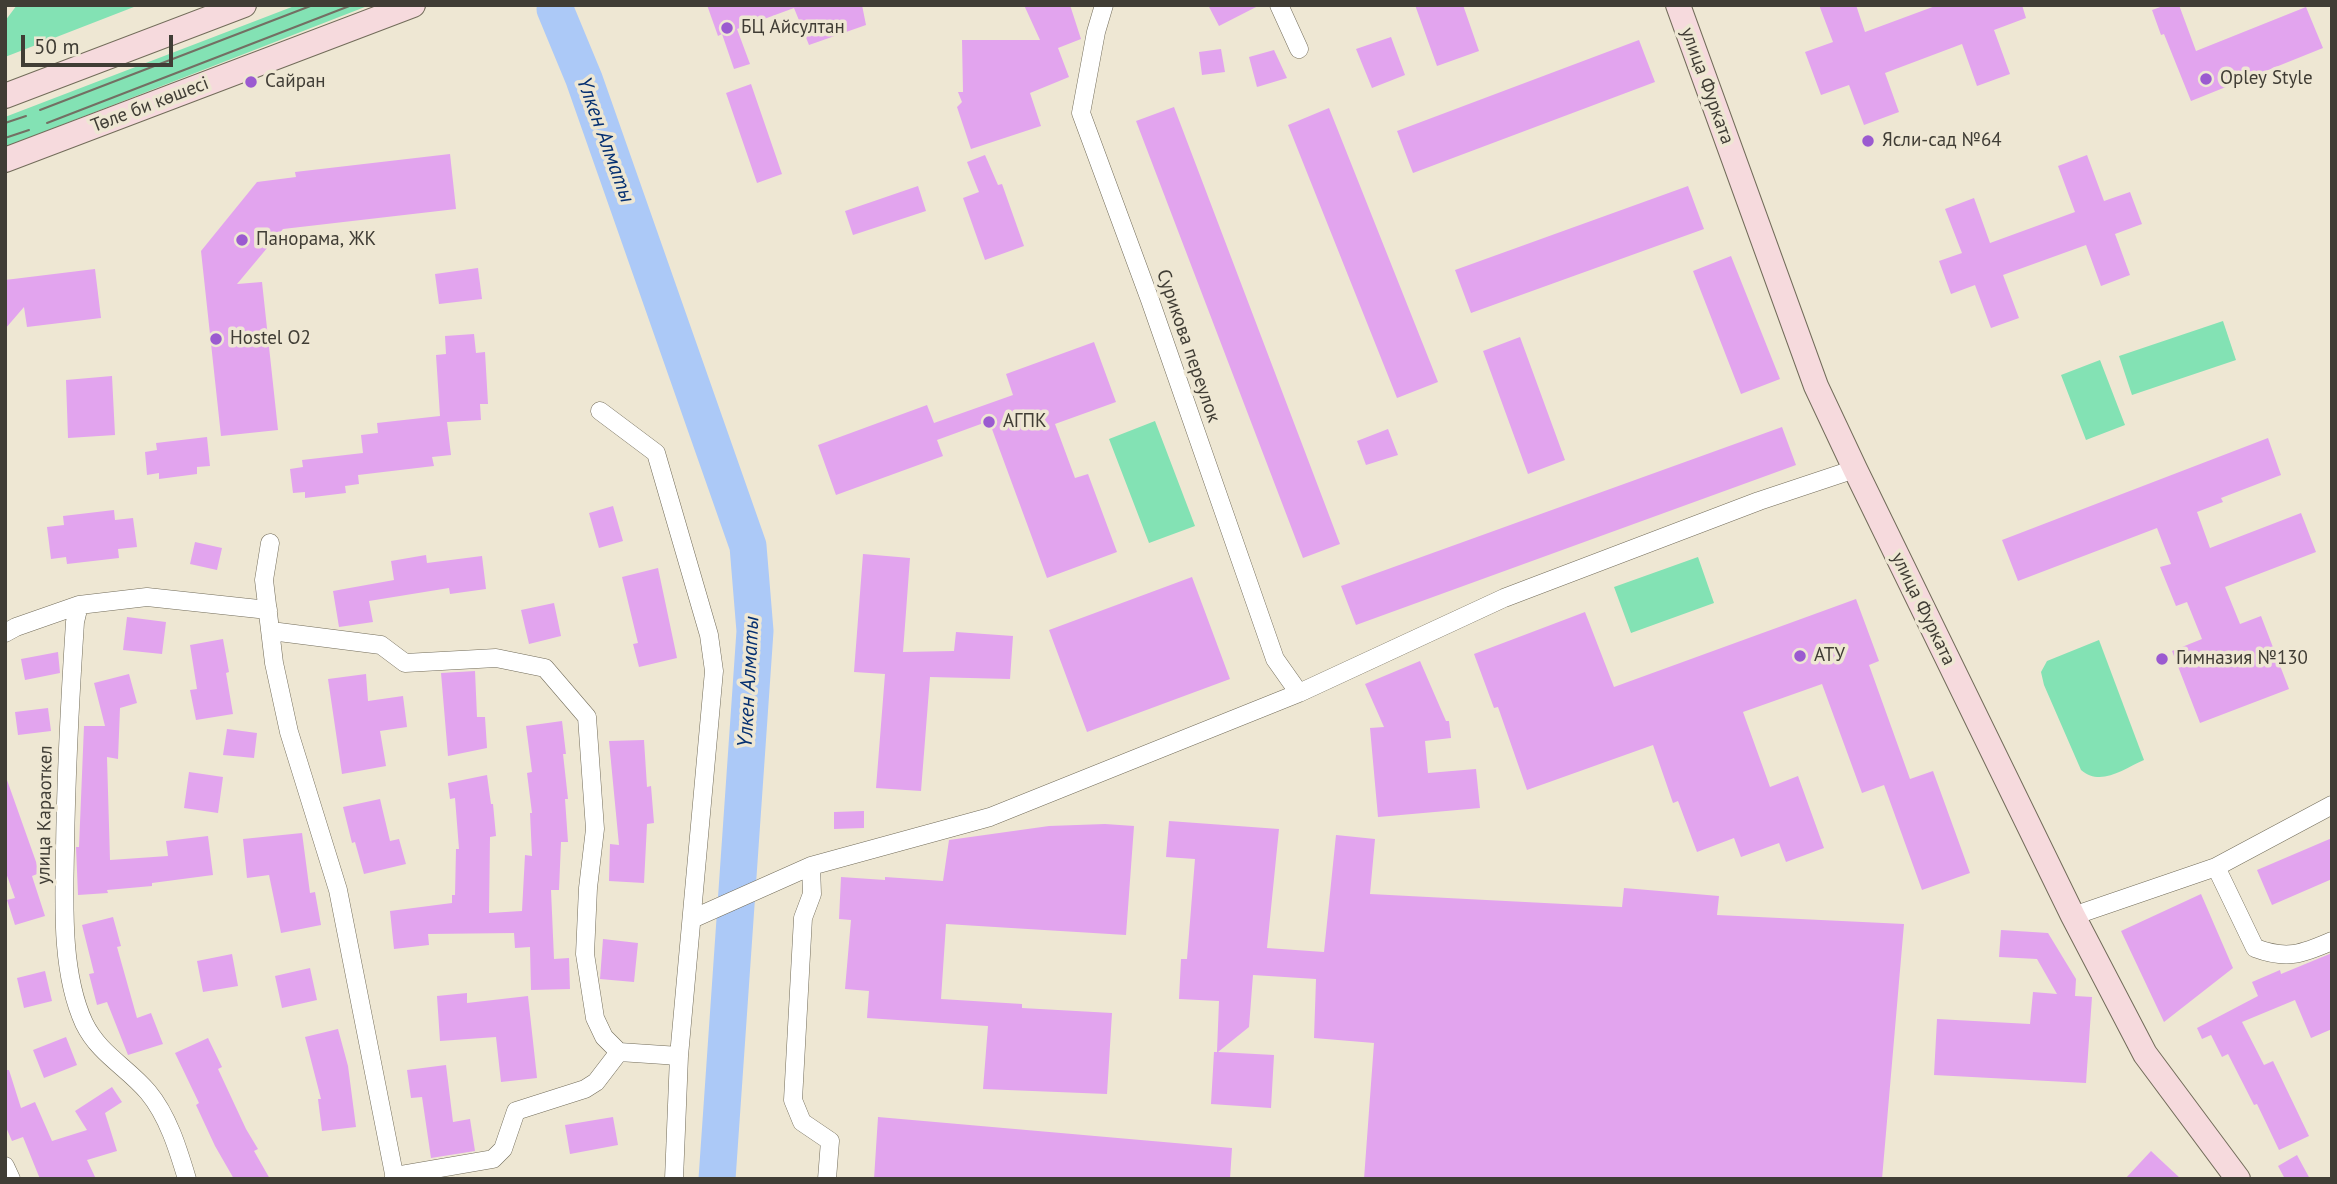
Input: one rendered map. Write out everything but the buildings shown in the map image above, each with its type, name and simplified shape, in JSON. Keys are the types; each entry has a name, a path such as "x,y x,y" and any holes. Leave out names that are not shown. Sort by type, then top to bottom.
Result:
{"street":[{"path":"5,96 244,5"},
{"name":"Төле би көшесі","path":"5,160 413,5"},
{"name":"Сурикова переулок","path":"1104,5 1096,32 1081,113 1275,659 1298,693"},
{"path":"1279,5 1299,49"},
{"name":"улица Фурката","path":"1678,5 1816,386 1855,469 2073,916 2145,1054 2238,1179"},
{"path":"600,411 656,453 709,635 714,671 679,1056 674,1179"},
{"path":"692,919 811,866 990,817 1298,693 1504,598 1759,501 1855,469"},
{"path":"270,543 264,580 274,663 289,732 338,890 395,1177 493,1159 503,1149 516,1111 585,1089 596,1082 619,1052"},
{"path":"5,634 16,627 79,605 147,597 268,610"},
{"name":"улица Караоткел","path":"79,605 75,622 66,758 64,893 73,997 85,1025 102,1051 148,1091 162,1112 187,1179"},
{"path":"271,631 382,645 405,663 496,658 545,668 587,717 595,829 588,888 585,954 595,1018 604,1037 619,1052 679,1056"},
{"path":"2073,916 2216,867 2332,805"},
{"path":"811,866 812,894 803,918 793,1100 802,1122 830,1141 827,1179"},
{"path":"2216,867 2255,948 2276,956 2306,952 2332,941"},
{"path":"5,1166 11,1179"}],"green space":[{"path":"17,5 139,5 5,57 5,21"},
{"path":"297,5 370,5 5,147 5,117"},
{"path":"2223,321 2236,360 2132,395 2119,356"},
{"path":"2100,360 2125,425 2086,440 2061,375"},
{"path":"1155,421 1195,526 1149,543 1109,439"},
{"path":"1698,557 1714,603 1631,633 1614,587"},
{"path":"2099,640 2144,760 2104,777 2089,775 2081,770 2044,685 2041,672 2047,661"}],"waterway":[{"name":"Үлкен Алматы","path":"555,9 584,79 748,546 755,631 717,1179"}],"tram line":[{"path":"40,110 313,5"},
{"path":"47,123 352,5"},
{"path":"5,123 26,116"},
{"path":"5,138 29,130"}],"place":[{"name":"БЦ Айсултан","path":"727,28"},
{"name":"Opley Style","path":"2206,79"},
{"name":"Сайран","path":"251,82"},
{"name":"Ясли-сад №64","path":"1868,141"},
{"name":"Панорама, ЖК","path":"242,240"},
{"name":"Hostel O2","path":"216,339"},
{"name":"АГПК","path":"989,422"},
{"name":"АТУ","path":"1800,656"},
{"name":"Гимназия №130","path":"2162,659"}]}
